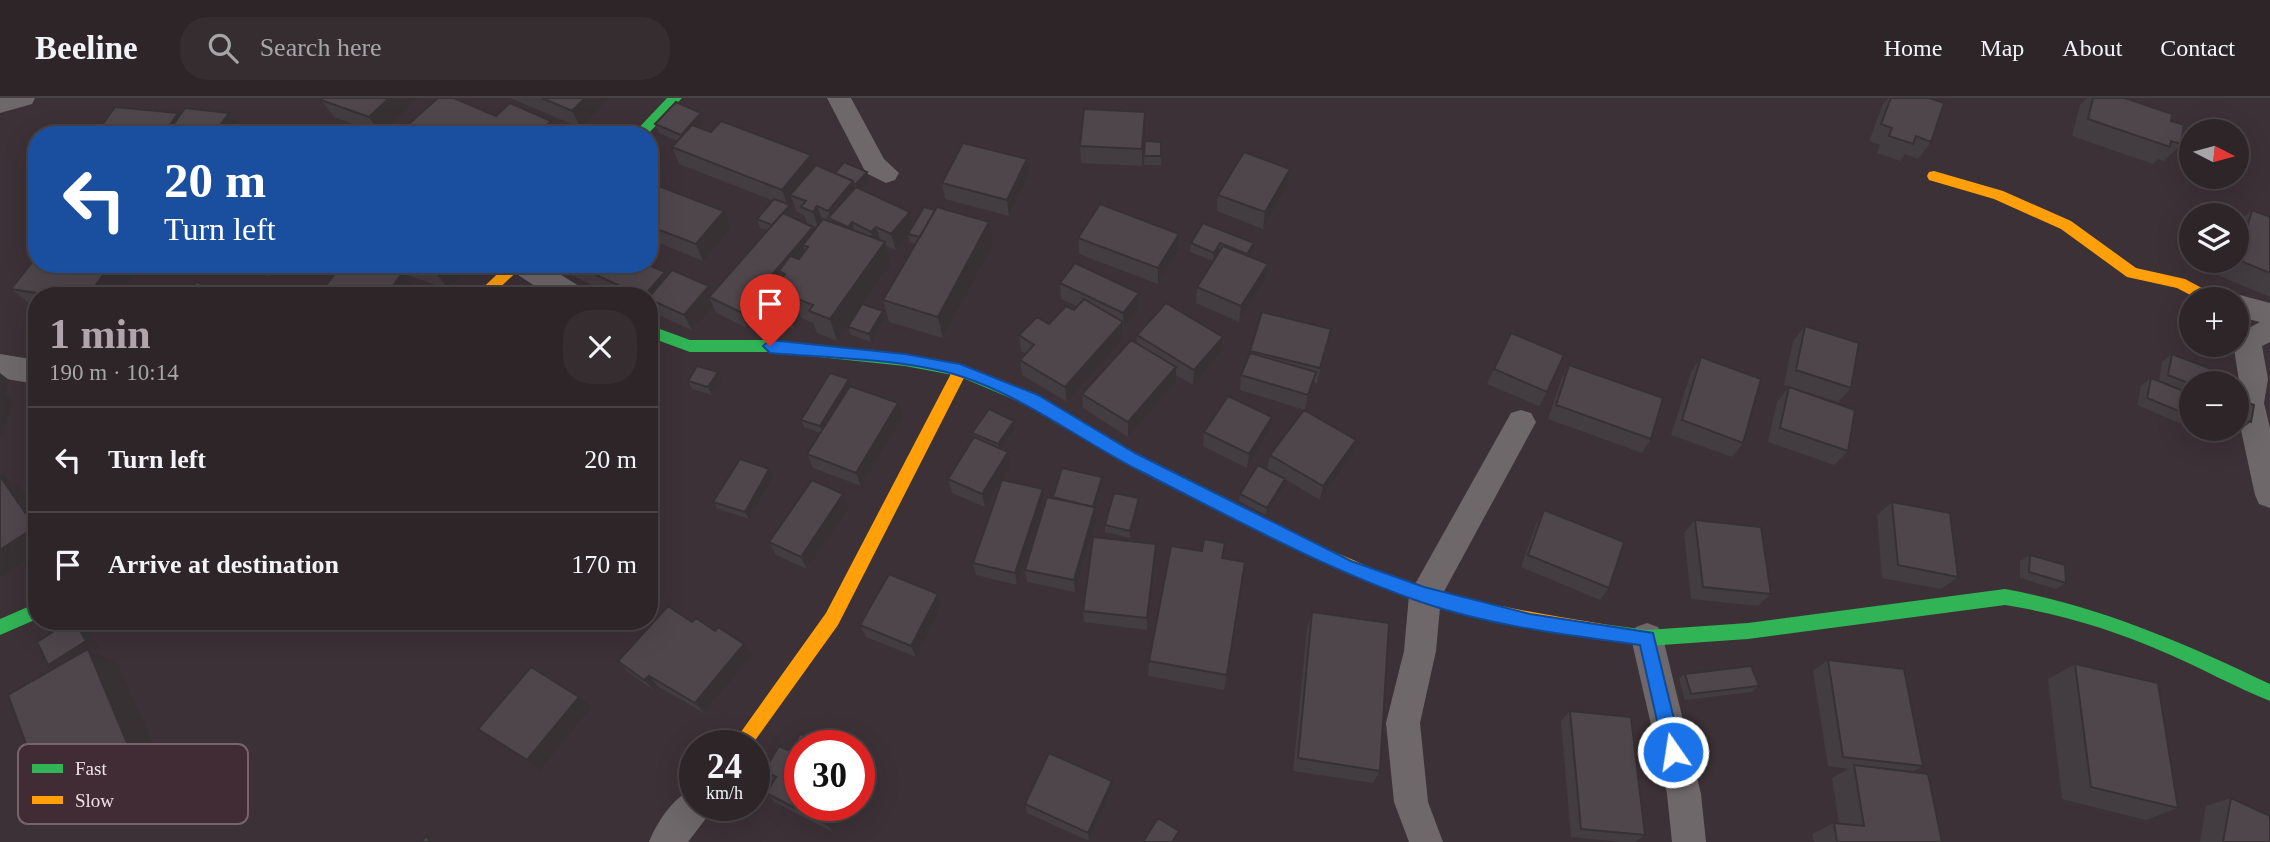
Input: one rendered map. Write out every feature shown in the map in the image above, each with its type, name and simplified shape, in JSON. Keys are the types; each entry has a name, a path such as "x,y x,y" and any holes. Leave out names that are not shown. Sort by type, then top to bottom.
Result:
{"street":[{"path":"0,104 23,98"},
{"path":"648,126 675,98"},
{"path":"839,98 875,166 886,173"},
{"path":"1934,176 1998,195 2066,225 2121,267 2132,272 2188,287"},
{"path":"492,287 509,273"},
{"path":"535,273 557,287"},
{"path":"2249,308 2270,314"},
{"path":"2270,330 2248,340 2247,362 2257,376 2256,390 2250,403 2270,495"},
{"path":"658,334 690,346 770,346 905,360 960,370 1032,400 1130,458 1346,566 1424,595 1530,621 1647,638 1748,631 2005,597 2039,600 2075,608 2136,628 2270,693"},
{"path":"0,366 28,371"},
{"path":"752,730 832,620 960,370"},
{"path":"1426,842 1411,802 1403,723 1420,651 1424,595 1521,422"},
{"path":"0,627 28,615"},
{"path":"1647,638 1684,794 1689,842"},
{"path":"666,842 682,821"}],"building":[{"path":"389,98 369,117 321,100"},
{"path":"438,98 454,98 496,116 510,103 551,121 546,126 406,126"},
{"path":"542,98 585,98 572,111"},
{"path":"1891,98 1929,98 1944,103 1931,142 1916,136 1913,144 1889,136 1892,128 1881,124"},
{"path":"2093,98 2125,98 2172,114 2171,121 2179,123 2179,143 2171,141 2170,147 2088,119"},
{"path":"676,102 701,113 681,135 655,124"},
{"path":"115,107 178,113 169,126 101,126"},
{"path":"185,108 229,113 220,126 172,126"},
{"path":"1084,109 1145,112 1142,149 1080,146"},
{"path":"721,121 811,155 782,190 672,147 692,125 711,132"},
{"path":"1145,141 1161,142 1161,156 1144,156"},
{"path":"963,143 1027,159 1007,200 942,183"},
{"path":"1244,152 1290,169 1265,212 1218,195"},
{"path":"844,162 867,172 854,184 835,173"},
{"path":"816,165 853,181 828,211 817,206 813,212 801,207 806,201 790,195"},
{"path":"658,186 724,211 696,244 658,229"},
{"path":"856,187 910,212 891,234 876,227 871,232 852,222 848,227 828,218"},
{"path":"774,199 790,205 772,225 757,219"},
{"path":"1100,204 1179,234 1158,268 1078,238"},
{"path":"924,207 935,210 920,237 908,234"},
{"path":"937,207 989,222 938,317 883,300"},
{"path":"2252,210 2270,217 2270,273 2249,264 2249,221"},
{"path":"783,213 813,227 740,312 709,297"},
{"path":"823,219 885,242 830,319 809,311 813,305 793,297 785,307 775,303 788,287 778,283 785,274 779,271 790,256 799,259 808,247 803,245"},
{"path":"1203,223 1254,243 1247,254 1220,243 1214,253 1191,243"},
{"path":"1223,246 1268,264 1241,306 1197,287"},
{"path":"1075,263 1139,293 1123,313 1060,283"},
{"path":"28,267 28,273 105,273 94,287 28,287 28,292 11,289"},
{"path":"658,269 665,272 652,287 622,287 592,273 658,273"},
{"path":"672,270 709,286 684,315 658,303 658,287"},
{"path":"335,273 402,273 392,287 325,287"},
{"path":"197,282 208,287 192,287"},
{"path":"1084,299 1123,322 1065,387 1020,360 1034,345 1019,335 1037,317 1049,324 1066,306 1074,310"},
{"path":"1166,303 1223,337 1194,370 1137,335"},
{"path":"862,304 883,311 869,334 848,327"},
{"path":"1262,312 1331,329 1320,368 1250,351"},
{"path":"1805,326 1859,343 1851,388 1796,370"},
{"path":"1511,333 1564,355 1547,392 1494,369"},
{"path":"1131,340 1176,367 1128,422 1082,394"},
{"path":"1250,353 1316,372 1308,395 1241,375"},
{"path":"2172,354 2216,371 2179,371 2179,379 2168,375"},
{"path":"1701,357 1761,379 1743,443 1682,420"},
{"path":"1569,365 1663,398 1651,439 1556,405"},
{"path":"697,366 718,372 708,387 688,381"},
{"path":"830,373 849,379 820,426 801,420"},
{"path":"2151,378 2179,389 2179,411 2147,398"},
{"path":"850,386 898,403 856,473 807,454"},
{"path":"1789,387 1855,410 1848,451 1780,428"},
{"path":"1228,396 1272,417 1249,454 1204,432"},
{"path":"2249,403 2254,405 2251,422 2249,421"},
{"path":"989,409 1014,421 998,444 972,433"},
{"path":"1304,410 1356,440 1323,486 1270,455"},
{"path":"974,437 1008,452 982,494 948,479"},
{"path":"740,459 769,469 745,512 713,502"},
{"path":"1258,465 1285,479 1267,508 1240,494"},
{"path":"1062,468 1102,477 1093,507 1053,497"},
{"path":"0,476 28,517 28,532 0,550"},
{"path":"812,480 843,494 801,557 769,542"},
{"path":"1002,480 1043,489 1015,573 973,563"},
{"path":"1114,493 1139,498 1130,531 1105,525"},
{"path":"1047,497 1095,507 1074,580 1025,570"},
{"path":"1892,502 1950,513 1958,577 1898,565"},
{"path":"1544,510 1624,542 1609,588 1528,555"},
{"path":"1695,520 1761,527 1771,594 1703,587"},
{"path":"1093,537 1156,544 1147,618 1083,611"},
{"path":"1204,539 1225,543 1222,558 1245,562 1227,675 1149,661 1171,546 1202,551"},
{"path":"2030,555 2065,565 2066,583 2029,572"},
{"path":"889,574 938,594 911,646 860,625"},
{"path":"668,606 692,622 696,618 715,631 718,627 744,644 695,703 649,676 644,680 618,661 646,630 658,630 658,617"},
{"path":"1312,612 1389,623 1380,771 1298,758"},
{"path":"56,630 80,630 86,641 48,665 37,642"},
{"path":"88,649 127,743 26,744 8,695"},
{"path":"1828,660 1904,669 1923,766 1843,757"},
{"path":"2075,664 2158,683 2178,808 2091,787"},
{"path":"1751,666 1759,686 1691,694 1685,674"},
{"path":"531,667 579,697 527,760 478,729"},
{"path":"1570,711 1631,717 1645,835 1581,829"},
{"path":"779,746 784,748 784,802 770,795 770,787 776,777 770,774 770,761"},
{"path":"1049,753 1112,781 1088,833 1025,804"},
{"path":"1854,765 1928,774 1942,842 1837,842 1834,823 1864,826"},
{"path":"2231,798 2270,816 2270,842 2223,842"},
{"path":"1158,818 1179,831 1172,842 1143,842"}],"traffic: fast":[{"path":"648,126 675,98"},
{"path":"658,334 690,346 770,346 905,360 960,370 1032,400 1130,458 1328,557"},
{"path":"1603,632 1647,638 1748,631 2005,597 2040,603 2108,622 2206,662 2270,693"},
{"path":"0,627 28,615"}],"traffic: slow":[{"path":"1934,176 1998,195 2066,225 2132,273 2188,287"},
{"path":"491,287 508,273"},
{"path":"752,730 832,619 960,370"},
{"path":"1328,557 1360,572 1428,596 1497,613 1603,632"}],"route":[{"path":"770,346 905,360 960,370 1032,400 1130,458 1346,566 1424,595 1530,621 1647,638 1673,752"}]}
